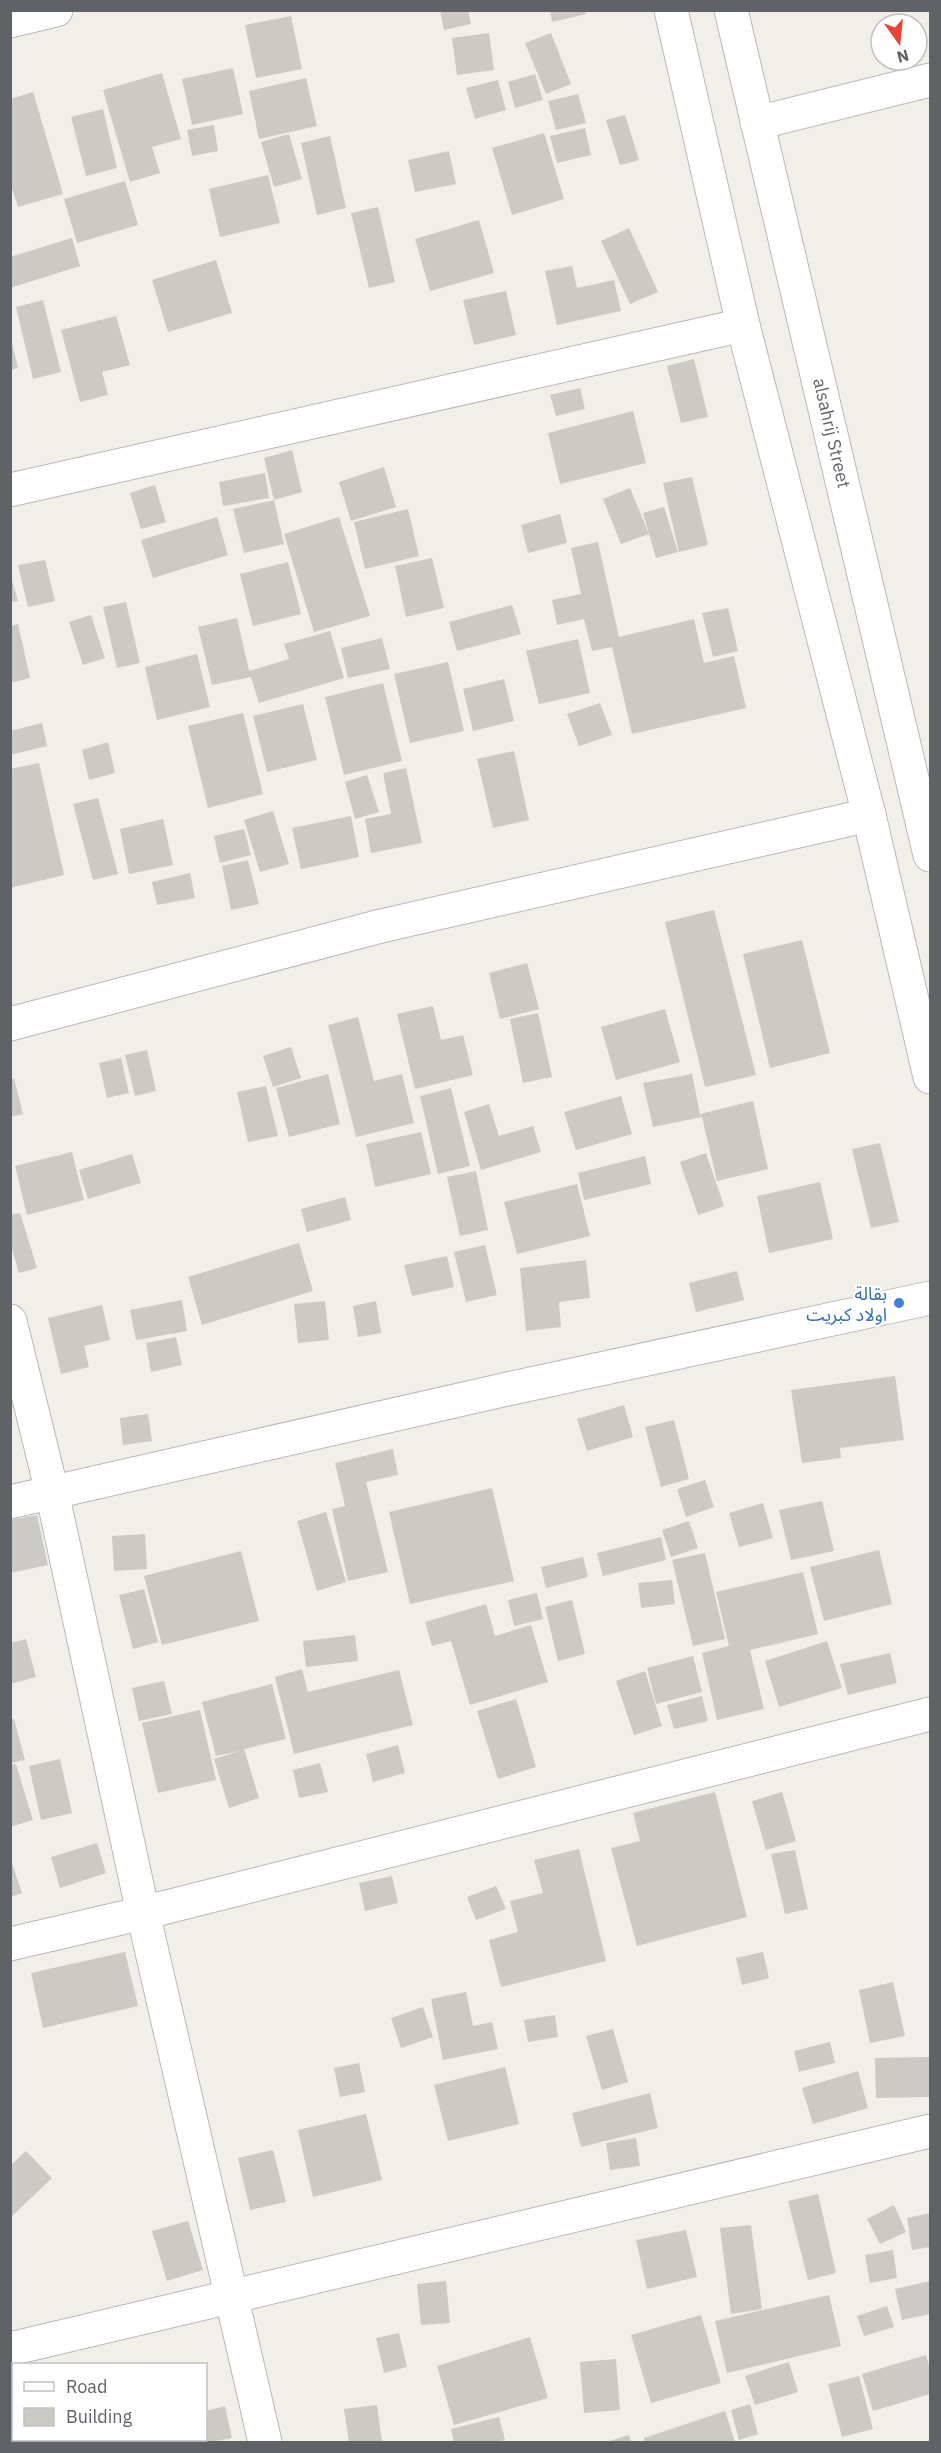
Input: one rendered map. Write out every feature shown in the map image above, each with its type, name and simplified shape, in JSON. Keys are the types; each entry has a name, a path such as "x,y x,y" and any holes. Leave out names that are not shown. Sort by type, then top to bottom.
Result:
{"street":[{"path":"10,21 56,10"},
{"path":"670,10 743,325 869,815 930,1077"},
{"name":"alsahrij Street","path":"731,10 930,855"},
{"path":"757,123 930,80"},
{"path":"10,490 743,325"},
{"path":"10,1024 381,926 869,815"},
{"path":"10,1502 503,1390 930,1298"},
{"path":"10,1321 52,1492 144,1913 265,2442"},
{"path":"10,1944 144,1913 930,1714"},
{"path":"10,2349 930,2131"}],"building":[{"path":"440,10 468,10 471,24 444,30"},
{"path":"550,10 585,10 586,14 552,22"},
{"path":"291,16 302,69 256,78 245,25"},
{"path":"489,33 494,70 457,75 452,38"},
{"path":"551,33 571,84 546,94 525,43"},
{"path":"233,68 243,114 192,125 182,79"},
{"path":"162,73 181,139 152,147 160,173 130,182 103,90"},
{"path":"535,74 543,100 515,108 508,82"},
{"path":"306,78 317,126 259,139 249,91"},
{"path":"498,80 506,110 475,119 466,88"},
{"path":"33,92 63,194 18,207 10,182 10,99"},
{"path":"578,94 586,123 556,130 548,101"},
{"path":"103,109 117,168 86,176 71,117"},
{"path":"625,115 639,160 620,165 606,120"},
{"path":"214,125 218,151 192,156 187,130"},
{"path":"585,128 591,155 557,163 550,136"},
{"path":"544,133 564,199 512,215 492,148"},
{"path":"289,134 302,179 274,187 261,142"},
{"path":"330,136 346,208 317,215 301,143"},
{"path":"449,151 456,184 415,192 408,160"},
{"path":"268,175 280,223 220,237 209,189"},
{"path":"125,181 138,225 77,243 64,199"},
{"path":"378,207 395,282 369,288 351,213"},
{"path":"479,220 494,273 430,291 415,239"},
{"path":"629,228 658,292 630,304 601,241"},
{"path":"72,238 80,266 10,288 10,257"},
{"path":"216,260 232,313 168,332 152,280"},
{"path":"572,266 577,288 614,280 621,311 557,325 545,271"},
{"path":"506,291 516,335 474,345 463,300"},
{"path":"43,300 61,372 33,379 16,307"},
{"path":"116,316 130,365 102,372 108,395 80,402 61,330"},
{"path":"10,340 18,368 10,370"},
{"path":"694,359 708,417 681,423 667,366"},
{"path":"580,388 585,409 556,416 550,395"},
{"path":"633,411 646,463 560,484 548,433"},
{"path":"292,450 302,492 274,500 264,458"},
{"path":"384,467 396,507 351,521 339,482"},
{"path":"265,473 269,498 223,506 219,482"},
{"path":"692,477 708,545 679,552 663,483"},
{"path":"155,485 166,522 141,529 130,493"},
{"path":"630,488 649,534 621,544 603,499"},
{"path":"274,500 284,544 244,553 233,509"},
{"path":"664,507 678,552 656,558 643,513"},
{"path":"408,509 419,556 365,569 354,522"},
{"path":"560,514 567,543 528,553 521,525"},
{"path":"217,517 228,555 153,578 141,540"},
{"path":"339,517 370,616 314,632 284,534"},
{"path":"598,542 619,637 694,619 704,663 734,656 746,708 632,734 612,647 592,651 584,619 557,625 552,600 581,594 571,548"},
{"path":"432,558 444,608 406,617 395,566"},
{"path":"45,560 55,601 28,607 18,565"},
{"path":"288,562 301,614 253,626 240,574"},
{"path":"10,573 18,601 10,602"},
{"path":"126,602 140,663 117,668 103,607"},
{"path":"512,605 521,634 457,651 449,622"},
{"path":"728,608 738,651 713,657 702,613"},
{"path":"91,615 105,658 83,665 69,622"},
{"path":"237,618 249,671 289,659 284,644 330,631 344,678 259,703 251,677 212,685 198,627"},
{"path":"18,624 30,678 10,683 10,626"},
{"path":"382,638 390,669 348,678 341,648"},
{"path":"578,639 590,693 539,704 526,651"},
{"path":"197,654 210,707 157,720 145,667"},
{"path":"448,662 464,731 410,743 394,674"},
{"path":"504,679 514,721 473,731 463,689"},
{"path":"383,683 402,761 344,775 325,697"},
{"path":"600,703 612,735 579,746 567,714"},
{"path":"303,704 317,760 267,772 253,716"},
{"path":"243,713 263,794 208,808 188,726"},
{"path":"42,723 47,746 10,755 10,731"},
{"path":"108,742 115,773 89,780 82,750"},
{"path":"514,751 529,820 493,828 477,759"},
{"path":"39,763 64,875 10,888 10,769"},
{"path":"406,768 422,843 371,853 365,819 391,814 383,773"},
{"path":"367,775 379,812 355,819 345,782"},
{"path":"98,798 118,874 93,880 73,804"},
{"path":"273,811 289,864 260,872 244,820"},
{"path":"351,816 359,857 301,869 292,828"},
{"path":"163,819 173,865 129,874 120,829"},
{"path":"244,829 251,855 220,863 214,836"},
{"path":"248,860 259,904 231,910 222,866"},
{"path":"190,873 195,898 157,905 152,882"},
{"path":"714,910 756,1075 705,1087 665,922"},
{"path":"802,940 830,1053 770,1068 743,954"},
{"path":"527,963 539,1009 500,1019 489,973"},
{"path":"433,1006 441,1040 463,1035 473,1075 415,1089 397,1014"},
{"path":"665,1009 680,1062 616,1080 601,1027"},
{"path":"538,1013 552,1077 523,1083 510,1019"},
{"path":"358,1017 374,1081 402,1074 414,1123 356,1137 328,1025"},
{"path":"291,1047 301,1078 273,1087 263,1056"},
{"path":"147,1050 156,1091 135,1096 125,1055"},
{"path":"121,1058 129,1093 107,1098 99,1063"},
{"path":"328,1074 340,1124 289,1137 276,1088"},
{"path":"692,1074 700,1114 753,1101 768,1169 717,1181 702,1117 653,1127 643,1083"},
{"path":"14,1078 23,1114 10,1117 10,1079"},
{"path":"266,1086 278,1136 248,1142 237,1092"},
{"path":"451,1088 470,1166 438,1174 420,1096"},
{"path":"621,1096 632,1134 576,1150 564,1112"},
{"path":"489,1104 499,1136 533,1126 541,1152 481,1170 464,1112"},
{"path":"421,1132 431,1174 375,1187 366,1144"},
{"path":"880,1143 899,1222 871,1228 852,1149"},
{"path":"72,1152 84,1200 27,1215 15,1166"},
{"path":"706,1153 724,1206 698,1215 680,1162"},
{"path":"132,1154 141,1183 88,1199 79,1170"},
{"path":"645,1156 651,1184 584,1200 578,1173"},
{"path":"476,1171 488,1230 460,1236 447,1177"},
{"path":"820,1182 833,1239 769,1253 757,1196"},
{"path":"577,1184 590,1236 517,1254 504,1202"},
{"path":"345,1197 351,1220 307,1232 301,1209"},
{"path":"20,1213 37,1268 19,1273 10,1242 10,1215"},
{"path":"299,1243 313,1291 202,1325 188,1277"},
{"path":"485,1245 497,1295 466,1302 454,1252"},
{"path":"447,1256 454,1287 412,1296 404,1265"},
{"path":"586,1260 590,1298 559,1302 561,1327 526,1331 520,1268"},
{"path":"737,1271 744,1300 696,1312 689,1283"},
{"path":"182,1300 187,1331 136,1340 130,1310"},
{"path":"325,1301 329,1340 298,1343 294,1304"},
{"path":"376,1301 381,1333 358,1337 353,1306"},
{"path":"102,1305 110,1340 84,1346 89,1367 61,1374 48,1318"},
{"path":"176,1337 182,1365 151,1372 146,1343"},
{"path":"895,1376 904,1440 840,1448 841,1458 802,1463 791,1390"},
{"path":"624,1405 633,1437 587,1451 577,1419"},
{"path":"148,1414 152,1441 123,1445 120,1418"},
{"path":"674,1420 689,1479 661,1487 645,1427"},
{"path":"393,1449 398,1475 366,1482 388,1572 348,1581 332,1509 345,1506 335,1463"},
{"path":"705,1480 714,1507 686,1517 677,1489"},
{"path":"492,1488 514,1581 410,1604 389,1512"},
{"path":"822,1501 834,1551 791,1560 779,1510"},
{"path":"763,1503 773,1538 739,1547 729,1513"},
{"path":"326,1512 346,1582 317,1591 297,1521"},
{"path":"37,1515 48,1565 10,1573 10,1520"},
{"path":"689,1521 698,1548 671,1557 662,1530"},
{"path":"145,1534 147,1569 114,1571 112,1536"},
{"path":"661,1537 666,1560 603,1576 597,1553"},
{"path":"879,1550 892,1604 824,1621 810,1567"},
{"path":"241,1551 259,1621 162,1645 144,1576"},
{"path":"705,1553 725,1639 693,1646 672,1560"},
{"path":"583,1557 588,1577 546,1588 541,1567"},
{"path":"803,1572 818,1634 750,1650 764,1709 717,1720 702,1653 729,1646 716,1592"},
{"path":"672,1580 675,1604 641,1608 638,1583"},
{"path":"144,1589 158,1642 133,1649 119,1595"},
{"path":"537,1593 543,1619 514,1626 508,1600"},
{"path":"572,1600 585,1654 558,1661 545,1607"},
{"path":"486,1604 495,1636 531,1625 548,1682 470,1705 451,1641 432,1646 425,1622"},
{"path":"355,1635 358,1661 306,1667 303,1641"},
{"path":"26,1639 36,1677 10,1684 10,1643"},
{"path":"827,1641 842,1688 779,1707 765,1661"},
{"path":"890,1653 897,1683 848,1695 840,1664"},
{"path":"693,1656 702,1692 656,1704 647,1668"},
{"path":"302,1669 308,1692 399,1670 413,1725 294,1754 275,1677"},
{"path":"645,1671 662,1726 634,1735 616,1681"},
{"path":"164,1681 172,1714 139,1721 132,1688"},
{"path":"272,1684 286,1739 244,1749 259,1798 229,1808 214,1759 240,1751 216,1756 202,1702"},
{"path":"702,1696 708,1721 674,1729 667,1705"},
{"path":"516,1699 536,1767 498,1779 477,1711"},
{"path":"200,1710 216,1780 158,1793 142,1723"},
{"path":"14,1719 25,1760 10,1763 10,1720"},
{"path":"398,1745 405,1773 373,1782 366,1754"},
{"path":"60,1759 72,1813 41,1820 29,1766"},
{"path":"320,1763 328,1792 299,1798 293,1770"},
{"path":"16,1764 33,1820 10,1827 10,1765"},
{"path":"715,1792 747,1917 637,1946 611,1848 640,1841 633,1813"},
{"path":"782,1792 796,1841 766,1850 752,1801"},
{"path":"97,1843 106,1873 60,1888 51,1857"},
{"path":"579,1849 606,1961 501,1987 489,1940 518,1932 510,1901 543,1893 534,1860"},
{"path":"795,1850 808,1909 785,1914 771,1854"},
{"path":"10,1858 22,1893 10,1897"},
{"path":"392,1876 398,1903 365,1911 359,1883"},
{"path":"496,1886 506,1909 476,1920 467,1897"},
{"path":"125,1952 138,2006 43,2028 31,1973"},
{"path":"763,1952 769,1978 742,1985 736,1958"},
{"path":"893,1982 905,2036 870,2043 859,1990"},
{"path":"466,1992 473,2026 492,2022 498,2049 443,2060 431,1999"},
{"path":"423,2007 433,2037 401,2048 391,2018"},
{"path":"555,2015 558,2037 528,2042 524,2020"},
{"path":"613,2029 628,2082 602,2090 586,2036"},
{"path":"830,2042 835,2063 799,2072 794,2051"},
{"path":"930,2057 930,2097 876,2098 875,2058"},
{"path":"359,2063 365,2092 340,2097 334,2068"},
{"path":"505,2067 519,2124 448,2141 434,2085"},
{"path":"858,2071 868,2108 813,2124 802,2088"},
{"path":"650,2093 658,2128 581,2147 572,2113"},
{"path":"366,2114 382,2180 313,2197 298,2130"},
{"path":"636,2138 640,2166 610,2170 606,2143"},
{"path":"273,2150 286,2202 250,2210 238,2158"},
{"path":"26,2151 52,2178 10,2218 10,2166"},
{"path":"818,2194 836,2273 808,2280 788,2201"},
{"path":"894,2205 906,2232 880,2244 867,2219"},
{"path":"930,2213 930,2247 912,2250 907,2218"},
{"path":"188,2221 203,2270 167,2281 152,2231"},
{"path":"751,2225 762,2309 731,2314 720,2228"},
{"path":"686,2230 697,2277 647,2289 636,2240"},
{"path":"893,2250 897,2278 870,2283 865,2255"},
{"path":"446,2281 450,2323 421,2325 417,2284"},
{"path":"930,2281 930,2314 902,2320 895,2289"},
{"path":"829,2295 841,2346 727,2373 715,2321"},
{"path":"887,2306 894,2327 864,2336 857,2316"},
{"path":"701,2315 721,2383 651,2403 631,2335"},
{"path":"399,2333 407,2367 384,2373 376,2338"},
{"path":"530,2337 548,2398 454,2425 437,2366"},
{"path":"926,2355 930,2369 930,2394 873,2411 862,2374"},
{"path":"616,2359 620,2410 584,2413 580,2362"},
{"path":"789,2362 798,2392 755,2405 745,2376"},
{"path":"859,2376 873,2429 842,2437 828,2384"},
{"path":"750,2404 758,2434 739,2440 731,2410"},
{"path":"377,2405 382,2442 349,2442 344,2409"},
{"path":"225,2406 232,2438 210,2442 198,2442 207,2441 207,2411"},
{"path":"725,2411 735,2442 645,2442 644,2438"},
{"path":"499,2417 505,2440 454,2442 451,2429"},
{"path":"629,2435 631,2442 606,2442"}],"place":[{"name":"بقالة اولاد كبريت","path":"899,1303"}]}
